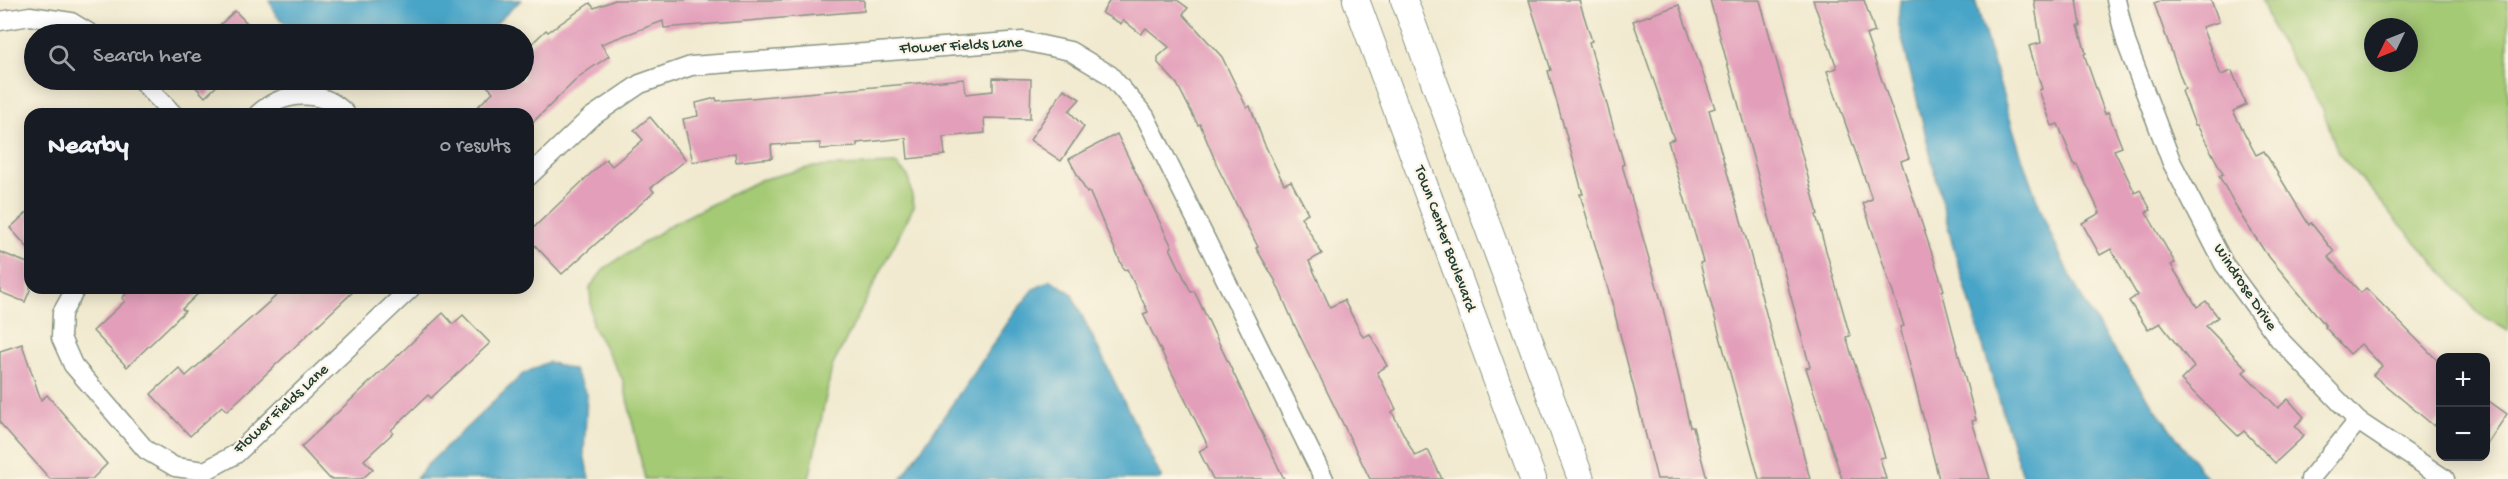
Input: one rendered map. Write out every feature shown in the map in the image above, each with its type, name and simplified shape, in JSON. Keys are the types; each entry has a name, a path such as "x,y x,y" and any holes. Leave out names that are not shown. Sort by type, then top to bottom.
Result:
{"main road":[{"name":"Town Center Boulevard","path":"1356,0 1533,479"},
{"path":"1404,0 1581,479"}],"street":[{"name":"Windrose Drive","path":"2116,0 2126,42 2172,163 2224,264 2279,339 2358,421 2445,479"},
{"path":"0,21 30,16 74,24"},
{"name":"Flower Fields Lane","path":"534,171 590,118 640,84 691,66 1023,41 1070,51 1110,75 1145,116 1324,479"},
{"path":"150,90 167,108"},
{"path":"268,108 292,94 321,98 337,108"},
{"name":"Flower Fields Lane","path":"73,294 62,313 61,338 73,365 146,450 175,467 205,471 236,454 405,294"},
{"path":"2310,479 2358,421"}],"green space":[{"path":"2262,0 2508,0 2508,331 2479,314 2338,153 2323,110 2273,30"},
{"path":"896,164 908,176 914,206 832,367 809,479 645,479 623,380 592,325 590,287 605,268 672,224 760,180 812,167"}],"water":[{"path":"269,0 521,0 496,24 287,24 277,16"},
{"path":"1900,0 1975,0 2024,164 2062,259 2077,289 2111,345 2207,479 2023,479 1952,243 1898,22"},
{"path":"1051,280 1071,293 1162,479 901,479 1013,315 1034,289"},
{"path":"548,362 574,370 587,395 584,453 589,479 416,479 427,465 523,374"}],"building":[{"path":"615,0 864,0 864,11 664,28 663,21 601,44 609,56 580,76 534,121 534,108 476,108 493,92 491,90 534,90 534,41 546,30 548,32 590,3 594,8"},
{"path":"1110,0 1177,0 1188,8 1183,14 1222,57 1247,108 1250,106 1264,143 1284,184 1291,181 1308,213 1301,217 1322,254 1309,261 1330,307 1344,300 1363,337 1370,334 1387,366 1377,372 1396,409 1392,412 1415,456 1428,450 1442,479 1370,479 1294,324 1275,280 1256,248 1258,247 1219,170 1200,124 1198,125 1177,84 1158,63 1158,57 1169,47 1146,28 1141,34 1123,20 1121,24 1102,13"},
{"path":"1529,0 1579,0 1592,41 1589,42 1624,164 1622,165 1662,304 1690,427 1693,427 1707,479 1657,479 1611,299 1580,194 1583,194 1548,71 1551,70"},
{"path":"1710,0 1760,0 1850,336 1846,337 1885,457 1880,458 1886,479 1842,479 1806,368 1810,367"},
{"path":"1813,0 1864,0 1875,32 1866,35 1909,158 1901,161 1944,290 1942,291 1976,420 1972,421 1990,479 1939,479 1900,327 1904,326 1863,203 1872,199 1827,71 1837,68"},
{"path":"2034,0 2077,0 2081,26 2078,26 2086,53 2084,54 2105,114 2108,112 2122,147 2114,150 2135,193 2140,190 2151,210 2146,212 2175,263 2171,265 2197,307 2206,301 2218,317 2206,326 2247,369 2243,372 2278,408 2288,399 2304,417 2295,426 2304,436 2275,463 2244,431 2238,436 2181,380 2194,367 2160,323 2148,330 2129,301 2137,295 2111,249 2100,255 2082,223 2100,213 2077,165 2075,166 2058,124 2052,126 2039,90 2042,89 2029,46 2041,43"},
{"path":"2163,0 2211,0 2219,22 2202,27 2221,75 2232,71 2246,105 2233,111 2256,155 2264,151 2309,225 2311,223 2334,252 2328,257 2361,293 2366,288 2436,359 2436,423 2434,426 2373,375 2382,366 2361,344 2350,354 2325,327 2265,252 2219,176 2223,174 2195,125 2182,91 2185,89 2154,3"},
{"path":"1679,5 1715,108 1709,110 1746,238 1810,479 1759,479 1700,263 1703,262 1668,141 1674,139 1633,21"},
{"path":"235,11 248,24 221,24"},
{"path":"993,78 1031,79 1030,119 984,118 985,133 943,137 945,155 908,159 906,138 857,143 857,147 820,149 820,143 771,145 772,158 736,162 735,153 693,162 683,119 698,116 696,103 716,98 717,101 964,79 966,94 993,91"},
{"path":"1064,89 1080,99 1069,111 1084,127 1061,161 1030,140"},
{"path":"198,90 212,90 205,97"},
{"path":"650,117 686,160 651,188 654,192 562,274 534,244 534,227 606,159 612,166 643,140 634,130"},
{"path":"1117,134 1172,247 1170,248 1191,292 1194,291 1284,479 1213,479 1199,451 1208,446 1143,314 1148,312 1127,269 1124,270 1089,191 1087,193 1069,159"},
{"path":"24,215 24,243 10,228"},
{"path":"0,252 24,262 24,294 28,294 25,302 0,292"},
{"path":"126,294 198,294 182,309 185,311 127,367 93,331 125,301 122,298"},
{"path":"278,294 351,294 227,411 222,406 190,436 151,394 179,368 186,376"},
{"path":"443,313 453,324 463,315 490,343 431,398 428,395 391,430 393,433 364,460 373,469 362,479 330,479 301,447"},
{"path":"22,344 41,400 47,395 107,464 92,479 50,479 0,423 0,351"},
{"path":"2490,402 2507,414 2490,440"}]}
